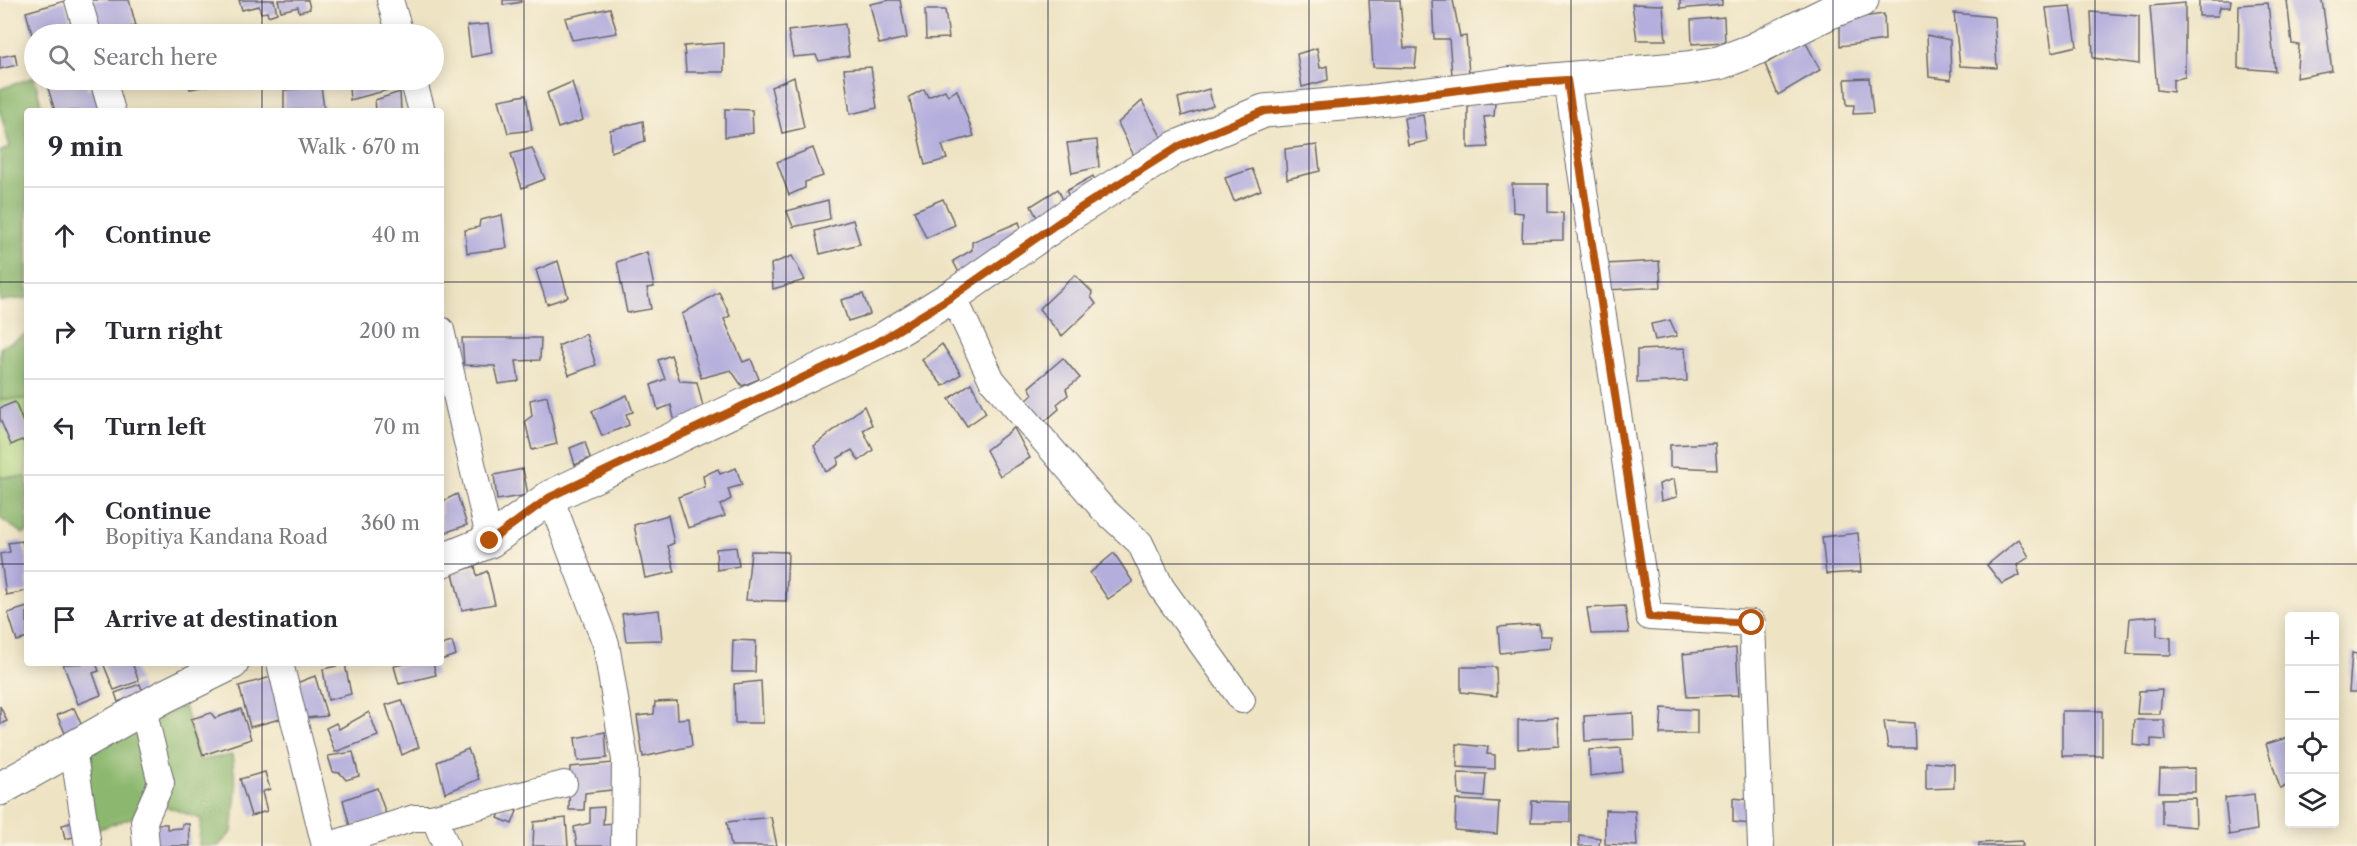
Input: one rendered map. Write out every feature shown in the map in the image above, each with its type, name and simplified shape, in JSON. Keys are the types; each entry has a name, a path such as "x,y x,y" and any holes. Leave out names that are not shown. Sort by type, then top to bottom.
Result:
{"main road":[{"path":"444,560 490,541 550,497 880,341 953,296 1071,214 1177,147 1264,111 1719,63 1751,51 1830,12 1862,0"},
{"path":"0,789 220,666"}],"street":[{"path":"78,0 85,24"},
{"path":"390,0 397,24"},
{"path":"1567,80 1649,617 1752,623 1761,846"},
{"path":"106,90 111,108"},
{"path":"416,90 421,108"},
{"path":"953,296 992,380 1103,509 1140,543 1161,587 1242,700"},
{"path":"444,343 490,541"},
{"path":"550,497 606,644 625,760 624,846"},
{"path":"281,666 326,846 414,818 431,818 564,784"},
{"path":"143,709 161,783 144,821 146,846"},
{"path":"73,749 88,846"},
{"path":"431,818 438,824 446,846"}],"green space":[{"path":"24,81 24,90 37,90 42,108 24,108 24,298 0,301 0,152 10,147 0,111 0,89"},
{"path":"24,336 24,399 0,399 0,348"},
{"path":"0,399 24,399 24,477 0,477"},
{"path":"0,477 24,477 24,534 0,518"},
{"path":"184,706 200,760 232,755 236,789 232,832 218,846 199,846 201,819 165,806 93,831 81,756"}],"building":[{"path":"89,0 129,0 135,24 92,24"},
{"path":"239,0 274,0 277,13 268,16 267,12 261,13 259,6 242,10"},
{"path":"278,0 308,0 310,9 299,12 298,7 281,11"},
{"path":"503,0 521,0 521,2 503,5"},
{"path":"900,0 907,38 879,44 870,4"},
{"path":"1369,0 1400,0 1404,48 1417,48 1415,68 1373,67"},
{"path":"1432,0 1453,0 1460,37 1466,36 1469,74 1452,75 1449,39 1434,39"},
{"path":"1680,0 1722,0 1722,5 1680,9"},
{"path":"2199,0 2231,0 2230,7 2220,7 2218,16 2199,16"},
{"path":"2287,0 2322,0 2332,71 2296,78 2299,45 2292,44"},
{"path":"65,1 71,24 29,24 26,12"},
{"path":"2185,3 2185,77 2173,80 2173,92 2157,90 2150,6"},
{"path":"2268,3 2275,71 2238,68 2239,5"},
{"path":"1632,4 1663,5 1666,40 1637,40"},
{"path":"2071,6 2077,46 2052,52 2046,8"},
{"path":"610,8 617,33 572,40 565,18"},
{"path":"925,10 945,10 949,38 926,39"},
{"path":"2091,12 2139,16 2139,64 2093,58"},
{"path":"1954,13 1994,17 1997,68 1960,66"},
{"path":"1884,14 1885,40 1840,46 1840,20"},
{"path":"1724,17 1725,42 1692,44 1691,20"},
{"path":"488,24 492,53 471,57 467,26"},
{"path":"845,24 849,56 819,61 816,55 793,57 788,31"},
{"path":"1927,35 1950,40 1951,80 1929,77"},
{"path":"1805,41 1820,70 1778,95 1765,64"},
{"path":"724,43 724,72 686,72 684,46"},
{"path":"1317,48 1320,68 1327,66 1328,80 1302,87 1297,54"},
{"path":"15,54 17,65 0,69 0,57"},
{"path":"871,67 877,108 850,114 844,69"},
{"path":"794,77 804,128 782,133 771,87"},
{"path":"1869,78 1873,113 1853,114 1854,105 1847,105 1845,79"},
{"path":"572,82 583,120 558,128 547,93"},
{"path":"924,89 928,97 945,90 948,96 957,90 974,136 942,145 947,159 925,165 909,97"},
{"path":"1209,89 1213,106 1182,116 1178,98"},
{"path":"49,90 100,90 99,108 54,108"},
{"path":"284,90 322,90 324,108 284,108"},
{"path":"349,90 388,90 350,100"},
{"path":"400,92 401,108 376,108 375,100"},
{"path":"526,95 532,130 508,133 499,100"},
{"path":"1142,101 1165,144 1136,160 1118,123"},
{"path":"1495,103 1494,116 1484,117 1488,147 1468,148 1468,104"},
{"path":"725,109 752,110 753,133 725,137"},
{"path":"1423,115 1427,141 1408,145 1404,118"},
{"path":"643,121 645,141 611,152 610,130"},
{"path":"1097,140 1099,167 1072,173 1067,143"},
{"path":"1317,145 1320,171 1287,179 1285,149"},
{"path":"532,148 545,179 522,188 511,154"},
{"path":"813,148 823,176 805,182 805,188 789,195 777,162"},
{"path":"1252,169 1261,190 1234,201 1225,178"},
{"path":"1093,176 1099,190 1075,205 1066,191"},
{"path":"1512,184 1548,184 1548,212 1563,213 1563,240 1522,241 1523,213 1513,212"},
{"path":"1058,189 1067,209 1040,223 1031,206"},
{"path":"943,199 955,225 926,238 914,211"},
{"path":"828,200 830,219 793,227 787,211"},
{"path":"502,215 507,248 467,253 465,230 479,227 480,220"},
{"path":"853,220 860,244 820,254 815,231"},
{"path":"1019,222 1025,240 964,282 953,261 972,250 972,242"},
{"path":"647,252 654,287 647,288 651,309 627,313 617,262"},
{"path":"792,256 805,280 773,289 771,264"},
{"path":"558,261 568,297 547,304 536,270"},
{"path":"1659,261 1661,287 1607,290 1605,264"},
{"path":"1075,275 1092,292 1091,297 1096,304 1062,336 1039,309"},
{"path":"719,292 730,316 724,319 743,362 751,359 759,379 742,386 731,370 701,378 682,314"},
{"path":"863,294 870,314 848,321 841,300"},
{"path":"1670,320 1677,336 1655,340 1651,324"},
{"path":"586,334 596,365 569,375 558,346"},
{"path":"462,338 541,338 540,360 516,361 519,381 499,384 495,366 464,365"},
{"path":"942,344 961,374 943,386 922,360"},
{"path":"1685,348 1687,381 1637,383 1637,350"},
{"path":"671,355 680,381 697,382 706,419 676,427 671,405 658,410 651,385 665,379 658,360"},
{"path":"1063,358 1080,378 1066,389 1068,395 1057,404 1059,409 1044,422 1027,400 1033,394 1029,387"},
{"path":"971,383 986,413 967,426 949,399"},
{"path":"627,395 633,412 626,414 629,425 602,436 592,411"},
{"path":"547,396 557,444 532,450 525,421 532,416 530,400"},
{"path":"15,402 24,422 24,442 22,440 11,445 0,419 0,408"},
{"path":"864,406 872,425 863,430 873,450 859,461 852,450 838,458 838,465 826,472 814,446"},
{"path":"1014,428 1030,458 1000,476 986,450"},
{"path":"585,442 590,458 575,465 570,448"},
{"path":"1715,443 1717,469 1670,467 1670,445"},
{"path":"736,468 742,485 728,489 731,499 720,505 725,516 688,528 678,497 705,487 703,476 718,469 720,474"},
{"path":"523,469 528,495 497,500 494,475"},
{"path":"1674,479 1677,497 1661,501 1659,484"},
{"path":"457,494 467,525 444,533 444,500"},
{"path":"668,515 674,543 668,546 675,572 645,578 634,525"},
{"path":"1858,533 1861,572 1826,574 1822,537"},
{"path":"2019,539 2029,557 2017,565 2020,575 2002,584 1987,565"},
{"path":"22,541 24,592 6,595 0,554 10,552 8,543"},
{"path":"736,547 739,566 717,570 716,549"},
{"path":"751,551 788,552 786,601 746,600"},
{"path":"1114,553 1133,582 1108,599 1090,573"},
{"path":"475,566 477,576 487,571 495,604 462,610 453,573"},
{"path":"1625,606 1629,633 1591,634 1587,608"},
{"path":"24,608 24,639 17,641 8,613"},
{"path":"659,610 662,640 626,641 622,614"},
{"path":"2157,616 2157,636 2171,638 2171,655 2127,654 2130,618"},
{"path":"1539,624 1540,636 1551,636 1550,648 1500,653 1498,627"},
{"path":"733,640 756,641 755,672 732,672"},
{"path":"452,642 456,655 444,659 444,644"},
{"path":"1736,648 1739,695 1687,697 1683,654"},
{"path":"2352,653 2357,654 2357,692 2349,692"},
{"path":"64,666 97,666 99,671 93,673 101,695 78,704"},
{"path":"104,666 133,666 139,681 114,690"},
{"path":"345,666 351,694 328,700 323,669"},
{"path":"394,666 434,666 436,675 399,684"},
{"path":"1461,667 1496,667 1497,696 1461,692"},
{"path":"278,675 284,718 250,727 239,686"},
{"path":"315,676 327,716 306,718 294,684"},
{"path":"761,681 763,723 735,723 734,684"},
{"path":"140,684 143,692 118,702 115,693"},
{"path":"2162,690 2160,714 2137,714 2139,691"},
{"path":"402,700 419,747 402,755 386,705"},
{"path":"677,701 678,719 689,718 692,746 643,757 637,716 654,714 655,702"},
{"path":"0,706 7,721 0,724"},
{"path":"74,708 82,726 65,733 57,715"},
{"path":"1662,708 1697,710 1697,734 1660,734"},
{"path":"241,709 251,739 203,755 191,719 211,713 215,718"},
{"path":"2062,711 2102,711 2102,756 2062,756"},
{"path":"369,712 378,736 335,752 326,728 336,723 339,729"},
{"path":"1633,713 1634,739 1585,741 1584,716"},
{"path":"1558,718 1559,746 1518,749 1518,720"},
{"path":"2134,720 2164,720 2166,740 2151,739 2151,747 2133,745"},
{"path":"1884,721 1914,723 1915,748 1888,748"},
{"path":"605,732 607,758 578,761 575,738"},
{"path":"2285,738 2285,786 2280,788 2266,744"},
{"path":"1457,744 1488,747 1487,754 1495,755 1495,769 1457,767"},
{"path":"1621,748 1623,772 1590,776 1589,750"},
{"path":"468,749 479,779 445,793 437,762"},
{"path":"353,752 359,776 346,780 340,773 333,772 328,756"},
{"path":"1926,762 1954,764 1954,788 1926,789"},
{"path":"613,763 620,789 585,793 584,810 569,810 570,767"},
{"path":"2195,768 2195,792 2159,792 2160,769"},
{"path":"265,772 270,789 262,792 267,811 251,816 240,779"},
{"path":"1458,773 1486,774 1484,797 1459,795"},
{"path":"377,788 387,817 350,827 343,800"},
{"path":"2254,794 2257,830 2229,835 2225,798"},
{"path":"1733,798 1750,800 1750,824 1733,822"},
{"path":"2195,798 2196,827 2162,824 2162,799"},
{"path":"1456,800 1499,802 1497,834 1455,830"},
{"path":"1532,801 1570,802 1570,822 1531,822"},
{"path":"503,806 517,811 512,824 498,818"},
{"path":"604,807 603,824 614,823 613,846 577,846 574,827 590,823 590,808"},
{"path":"1605,810 1635,811 1637,846 1605,844"},
{"path":"771,817 777,846 731,846 727,822"},
{"path":"566,818 568,846 533,846 534,822"},
{"path":"79,821 82,835 65,839 62,825"},
{"path":"149,824 167,824 167,829 182,828 182,824 189,824 190,846 149,846"},
{"path":"1579,835 1600,838 1599,846 1579,846"},
{"path":"2022,841 2023,846 1979,846 1979,843"}],"route":[{"path":"490,541 550,497 880,341 953,296 1071,214 1177,147 1264,111 1365,102 1506,84 1567,80 1649,617 1752,623"}]}
